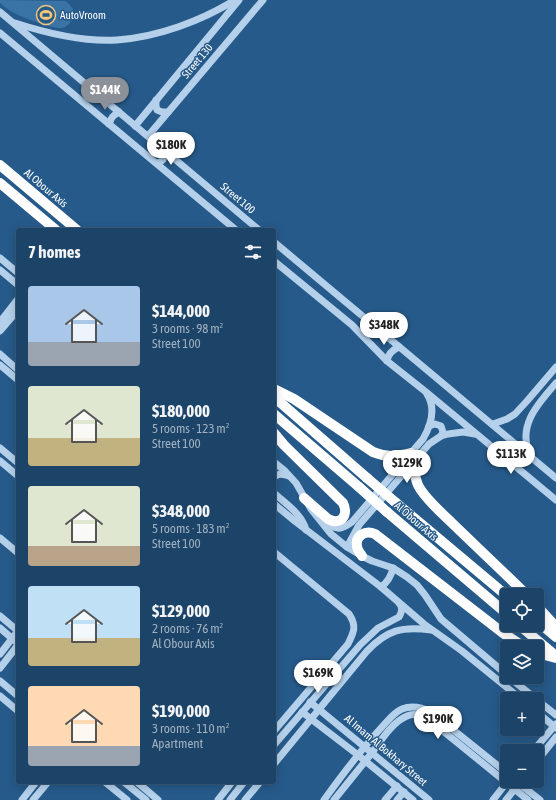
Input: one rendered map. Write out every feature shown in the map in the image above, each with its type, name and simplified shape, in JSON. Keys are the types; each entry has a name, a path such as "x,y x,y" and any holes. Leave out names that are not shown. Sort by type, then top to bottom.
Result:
{"highway":[{"name":"Al Obour Axis","path":"0,165 75,228"},
{"path":"0,183 54,228"},
{"path":"276,390 294,399 373,452 391,457 414,455 416,480 424,494 520,588"},
{"name":"Al Obour Axis","path":"276,400 500,590"},
{"name":"Al Obour Axis","path":"276,416 500,608"},
{"path":"276,435 296,458 343,503 346,508 346,513 343,518 338,521 333,521 328,519 304,498"},
{"path":"362,556 357,548 357,539 363,533 371,532 513,640"},
{"path":"544,614 556,627"},
{"path":"544,627 556,637"},
{"path":"528,632 556,657"},
{"path":"544,654 556,657"}],"street":[{"path":"11,21 63,35 81,38 117,40 142,36 173,28 209,14 236,0"},
{"name":"Street 130","path":"135,126 239,0"},
{"name":"Street 130","path":"148,136 263,0"},
{"name":"Street 100","path":"0,12 246,218 255,228"},
{"path":"0,33 234,228"},
{"path":"156,100 157,110 168,112"},
{"path":"109,124 110,119 119,112"},
{"path":"157,164 164,160 166,152"},
{"path":"238,228 246,218"},
{"path":"276,244 556,478"},
{"path":"0,258 16,271"},
{"path":"276,263 347,321 387,361 556,500"},
{"path":"1,272 16,283"},
{"path":"0,322 16,302"},
{"path":"0,332 16,312"},
{"path":"387,361 391,352 399,347"},
{"path":"0,354 16,368"},
{"path":"0,365 16,378"},
{"path":"493,424 508,419 515,414 556,367"},
{"path":"530,456 526,447 527,426 536,407 556,383 549,376"},
{"path":"347,547 359,525 414,455 423,439 429,426 432,413 430,399 426,392"},
{"path":"429,426 435,424 441,426 443,432 441,436"},
{"path":"304,498 334,528 344,528 356,518 414,455 429,444 441,436 456,432 477,435"},
{"path":"0,448 16,461"},
{"path":"0,461 16,474"},
{"path":"276,464 296,483 311,509 331,534 347,547 362,556 393,568 407,577 417,585 441,619 500,669"},
{"path":"276,475 285,474 291,477"},
{"path":"276,495 301,518 306,530"},
{"path":"276,506 381,587 414,616 462,651 512,692"},
{"path":"0,538 16,551"},
{"path":"276,554 349,614 353,621 354,629 348,644 276,729"},
{"path":"381,587 390,578 393,568"},
{"path":"276,744 310,702 364,641 378,628 398,617 402,610 399,602"},
{"path":"0,616 16,629"},
{"path":"433,630 441,619"},
{"path":"0,628 16,642"},
{"path":"276,762 367,651 380,638 392,632 406,628 433,630"},
{"path":"0,654 16,642"},
{"path":"0,668 16,642"},
{"path":"462,651 469,643"},
{"path":"0,681 16,694"},
{"path":"518,684 527,692"},
{"path":"0,696 16,709"},
{"name":"Al Imam Al Bokhary Street","path":"310,702 429,800"},
{"path":"544,706 556,716"},
{"path":"324,800 364,747 394,714 409,707 420,707 431,712 500,767"},
{"name":"Al Imam Al Bokhary Street","path":"302,712 413,800"},
{"path":"334,800 389,731 400,720 416,714 427,718 500,776"},
{"path":"321,726 321,721 328,717"},
{"path":"539,744 555,726 544,717"},
{"path":"544,752 556,737"},
{"path":"22,800 34,784"},
{"path":"33,800 46,784"},
{"path":"107,784 127,800"},
{"path":"126,784 146,800"},
{"path":"139,784 158,800"},
{"path":"218,800 230,784"},
{"path":"230,800 242,784"},
{"path":"245,800 258,784"},
{"path":"385,800 397,786"},
{"path":"492,800 502,788"},
{"path":"506,800 515,788"},
{"path":"520,788 528,800"},
{"path":"524,788 540,800"},
{"path":"398,800 404,792"}],"shaded area":[{"name":"AutoVroom","path":"0,0 65,1 73,9 73,15 67,26 61,28 52,27 16,14 0,3"}],"place":[{"name":"AutoVroom","path":"46,15"}]}
